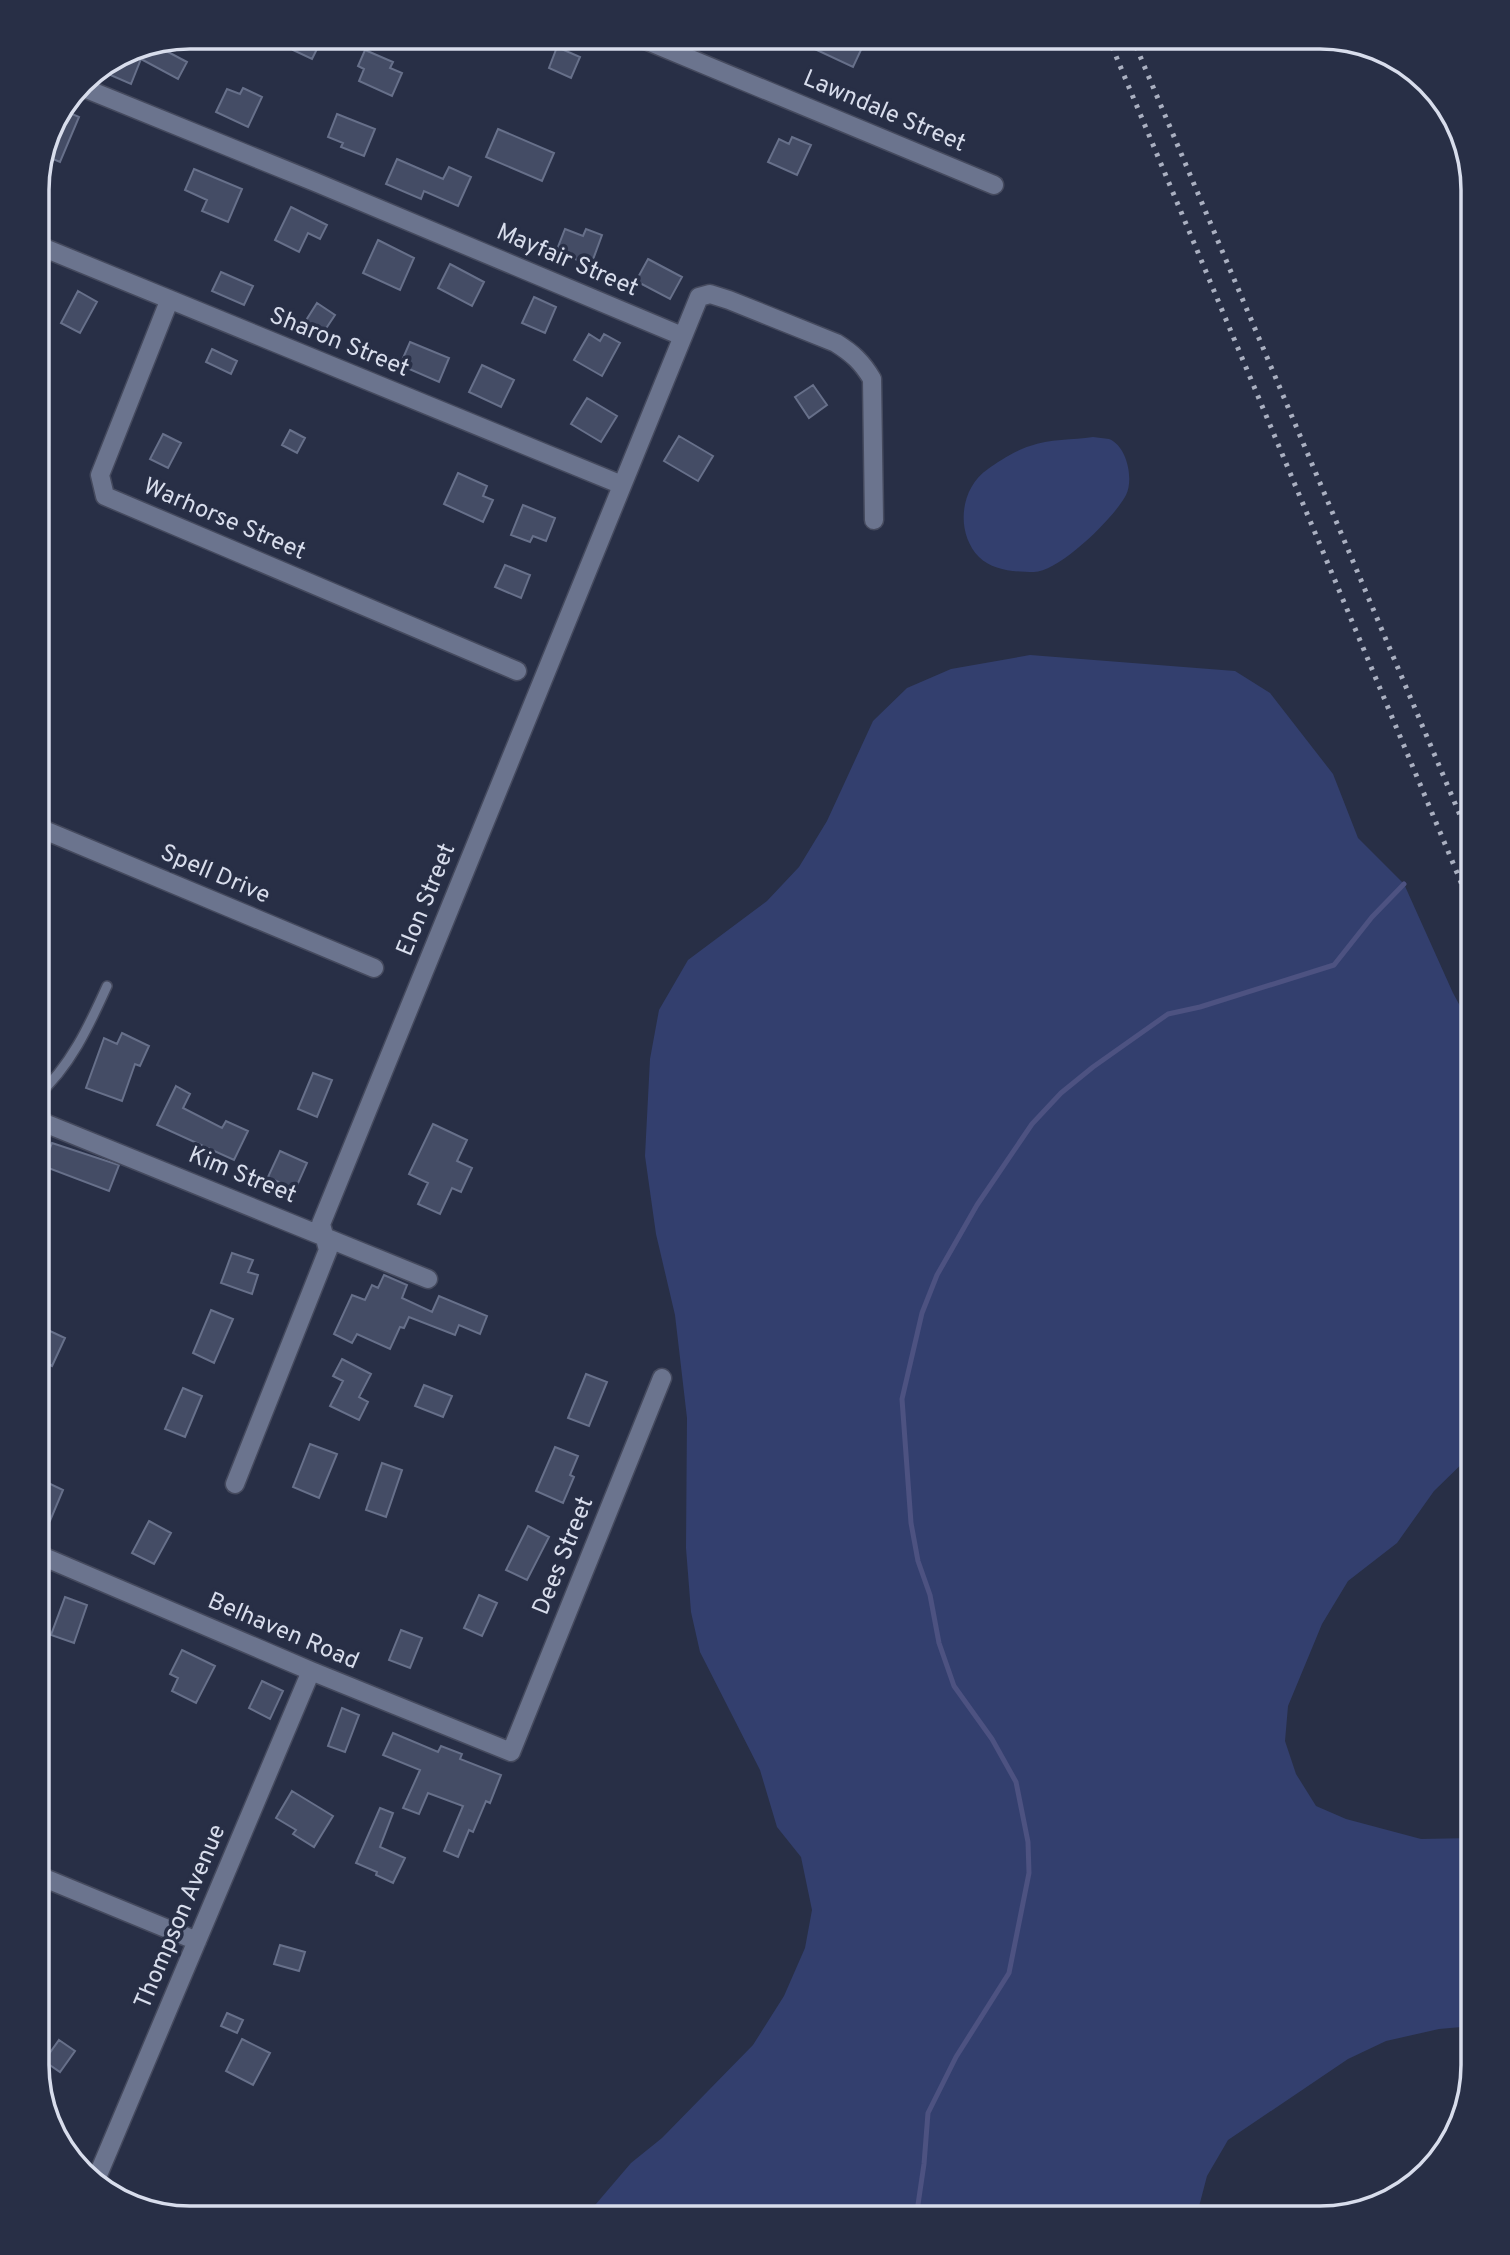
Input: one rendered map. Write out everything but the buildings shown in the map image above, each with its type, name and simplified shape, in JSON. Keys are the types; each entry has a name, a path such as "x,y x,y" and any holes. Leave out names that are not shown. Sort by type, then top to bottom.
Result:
{"street":[{"name":"Lawndale Street","path":"667,49 994,184"},
{"name":"Mayfair Street","path":"90,90 682,336"},
{"name":"Sharon Street","path":"49,251 622,485"},
{"path":"682,336 699,296 710,294 836,343 864,364 872,379 874,520"},
{"name":"Warhorse Street","path":"169,301 100,475 105,496 517,671"},
{"name":"Elon Street","path":"235,1484 328,1250 321,1224 682,336"},
{"name":"Spell Drive","path":"49,832 374,968"},
{"name":"Kim Street","path":"49,1125 428,1279"},
{"name":"Dees Street","path":"511,1752 662,1378"},
{"name":"Belhaven Road","path":"49,1559 511,1752"},
{"name":"Thompson Avenue","path":"99,2172 312,1671"},
{"path":"49,1880 197,1941"}],"lane":[{"path":"49,1084 76,1049 107,986"}],"shaded area":[{"path":"1093,437 1109,439 1115,443 1124,456 1129,472 1126,495 1099,529 1071,553 1045,570 1005,570 979,557 966,535 964,511 971,487 979,477 1002,459 1025,448 1045,442"},
{"path":"1030,655 1235,671 1270,693 1333,774 1358,838 1404,884 1461,1008 1461,1465 1434,1491 1397,1543 1348,1581 1322,1624 1288,1706 1285,1741 1296,1774 1316,1806 1346,1819 1421,1839 1461,1838 1461,2027 1439,2029 1386,2041 1348,2059 1228,2140 1207,2176 1199,2206 594,2206 631,2163 662,2138 753,2045 784,1996 805,1948 812,1910 801,1857 777,1827 760,1770 700,1652 691,1612 686,1548 687,1418 675,1315 656,1234 645,1156 650,1059 659,1010 688,960 767,901 799,867 827,821 873,721 907,688 951,669"}],"waterway":[{"path":"918,2206 928,2113 956,2057 1009,1973 1029,1873 1028,1842 1016,1782 992,1739 954,1686 939,1643 930,1595 918,1561 911,1523 902,1399 922,1313 937,1275 977,1205 1032,1124 1061,1093 1168,1014 1200,1007 1334,965 1372,917 1404,884"}],"railway":[{"path":"1113,49 1461,882"},
{"path":"1137,49 1461,818"}]}
